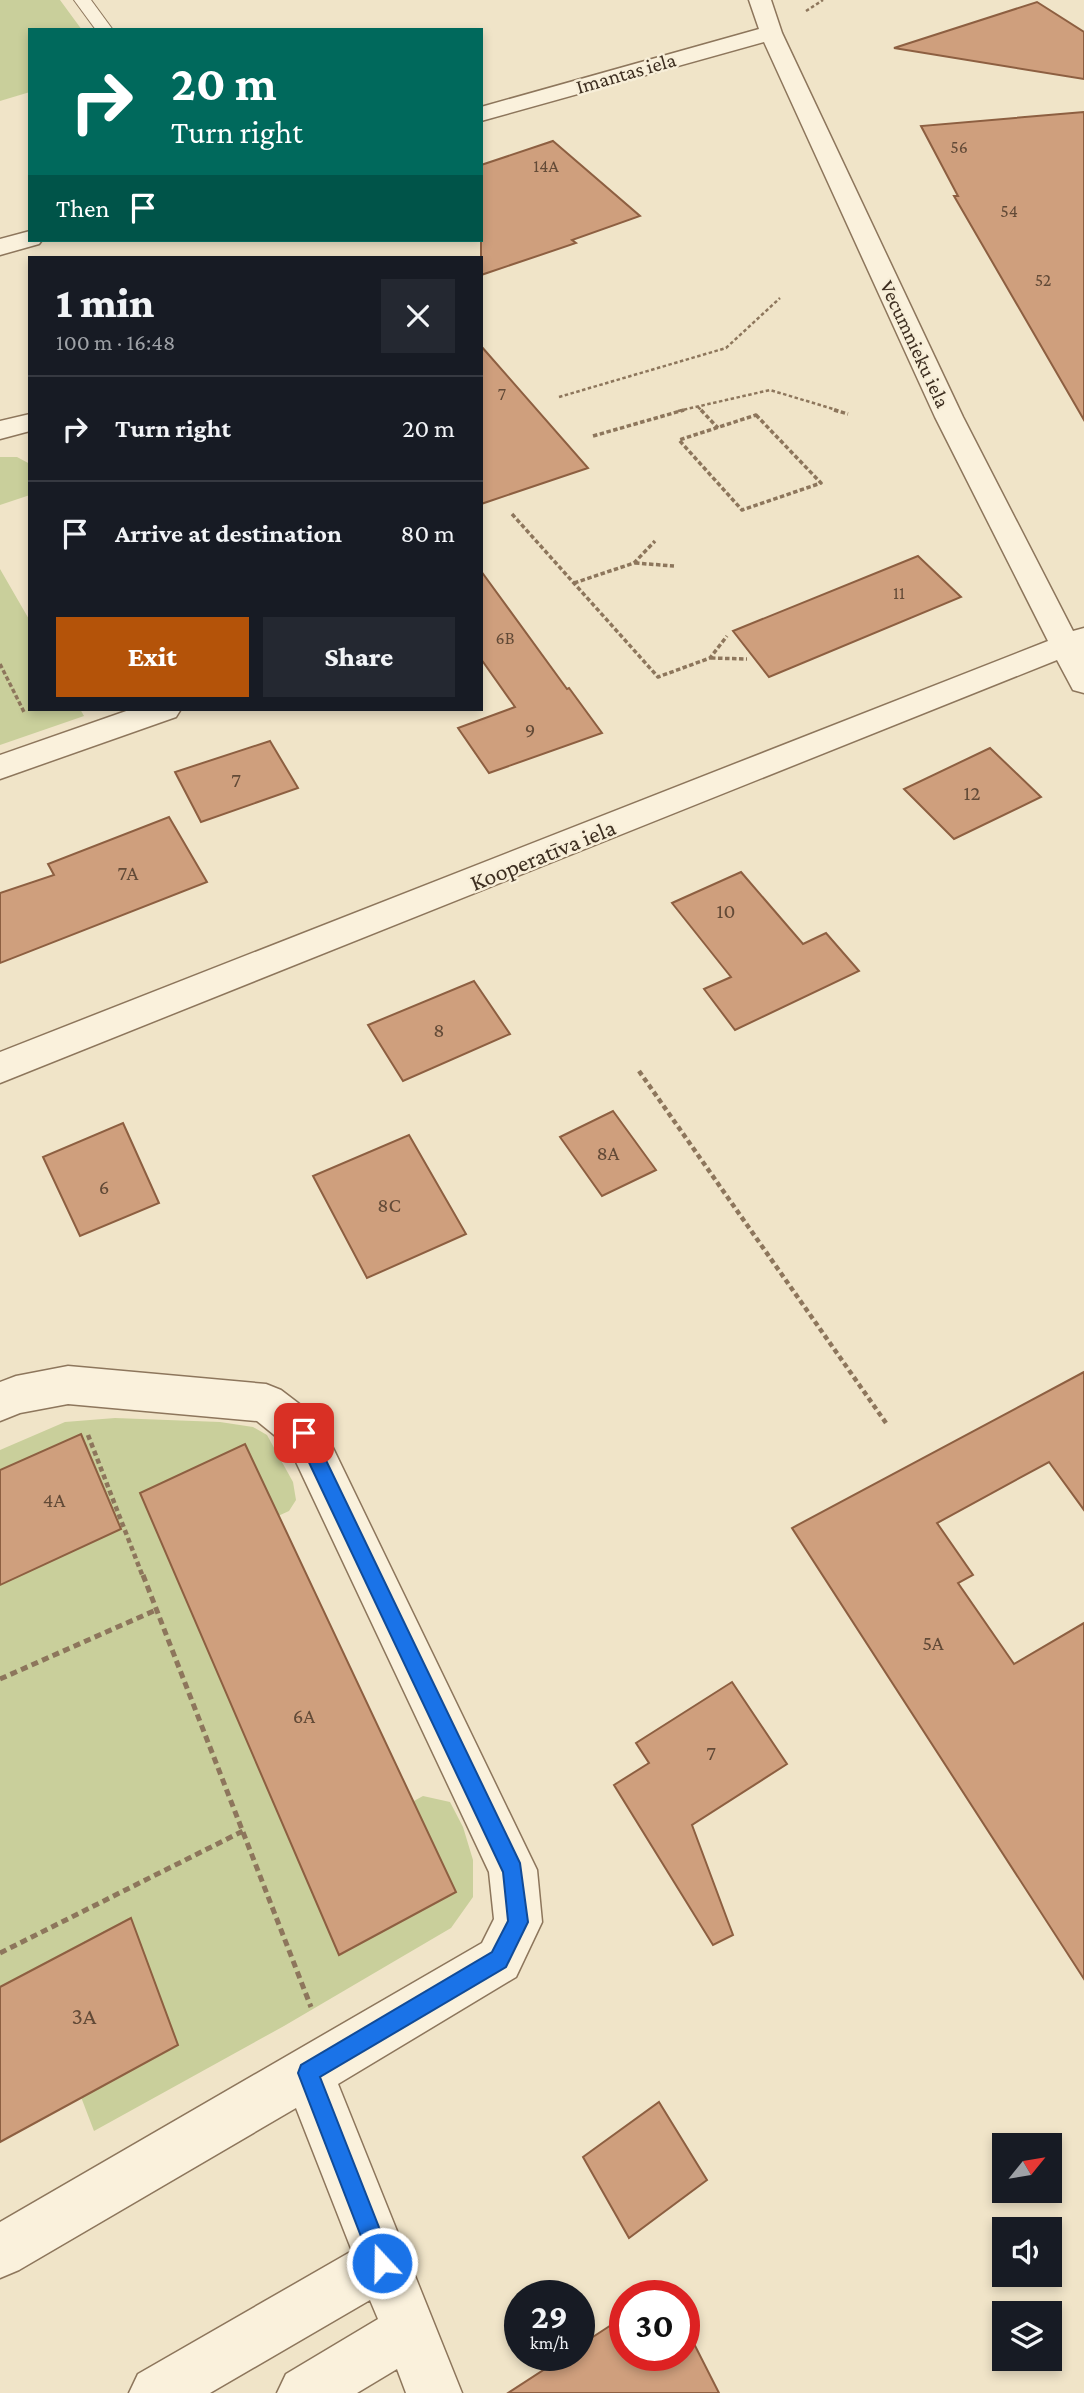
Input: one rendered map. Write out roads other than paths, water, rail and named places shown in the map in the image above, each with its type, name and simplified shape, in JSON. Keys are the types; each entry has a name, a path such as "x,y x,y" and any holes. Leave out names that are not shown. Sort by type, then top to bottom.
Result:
{"street":[{"name":"Vecumnieku iela","path":"760,0 771,33 949,417 1076,642 1084,682"},
{"name":"Imantas iela","path":"483,113 771,33"},
{"path":"0,247 28,240"},
{"path":"0,430 28,423"},
{"name":"Kooperatīva iela","path":"0,1068 1076,642"},
{"path":"0,767 159,711"},
{"path":"0,1402 16,1395 68,1385 266,1403 304,1433 513,1870 518,1922 499,1960 0,2251"},
{"path":"320,2066 382,2263 434,2393"},
{"path":"158,2393 382,2263"},
{"path":"305,2393 410,2331"}],"lane":[{"path":"82,0 103,28"}]}
